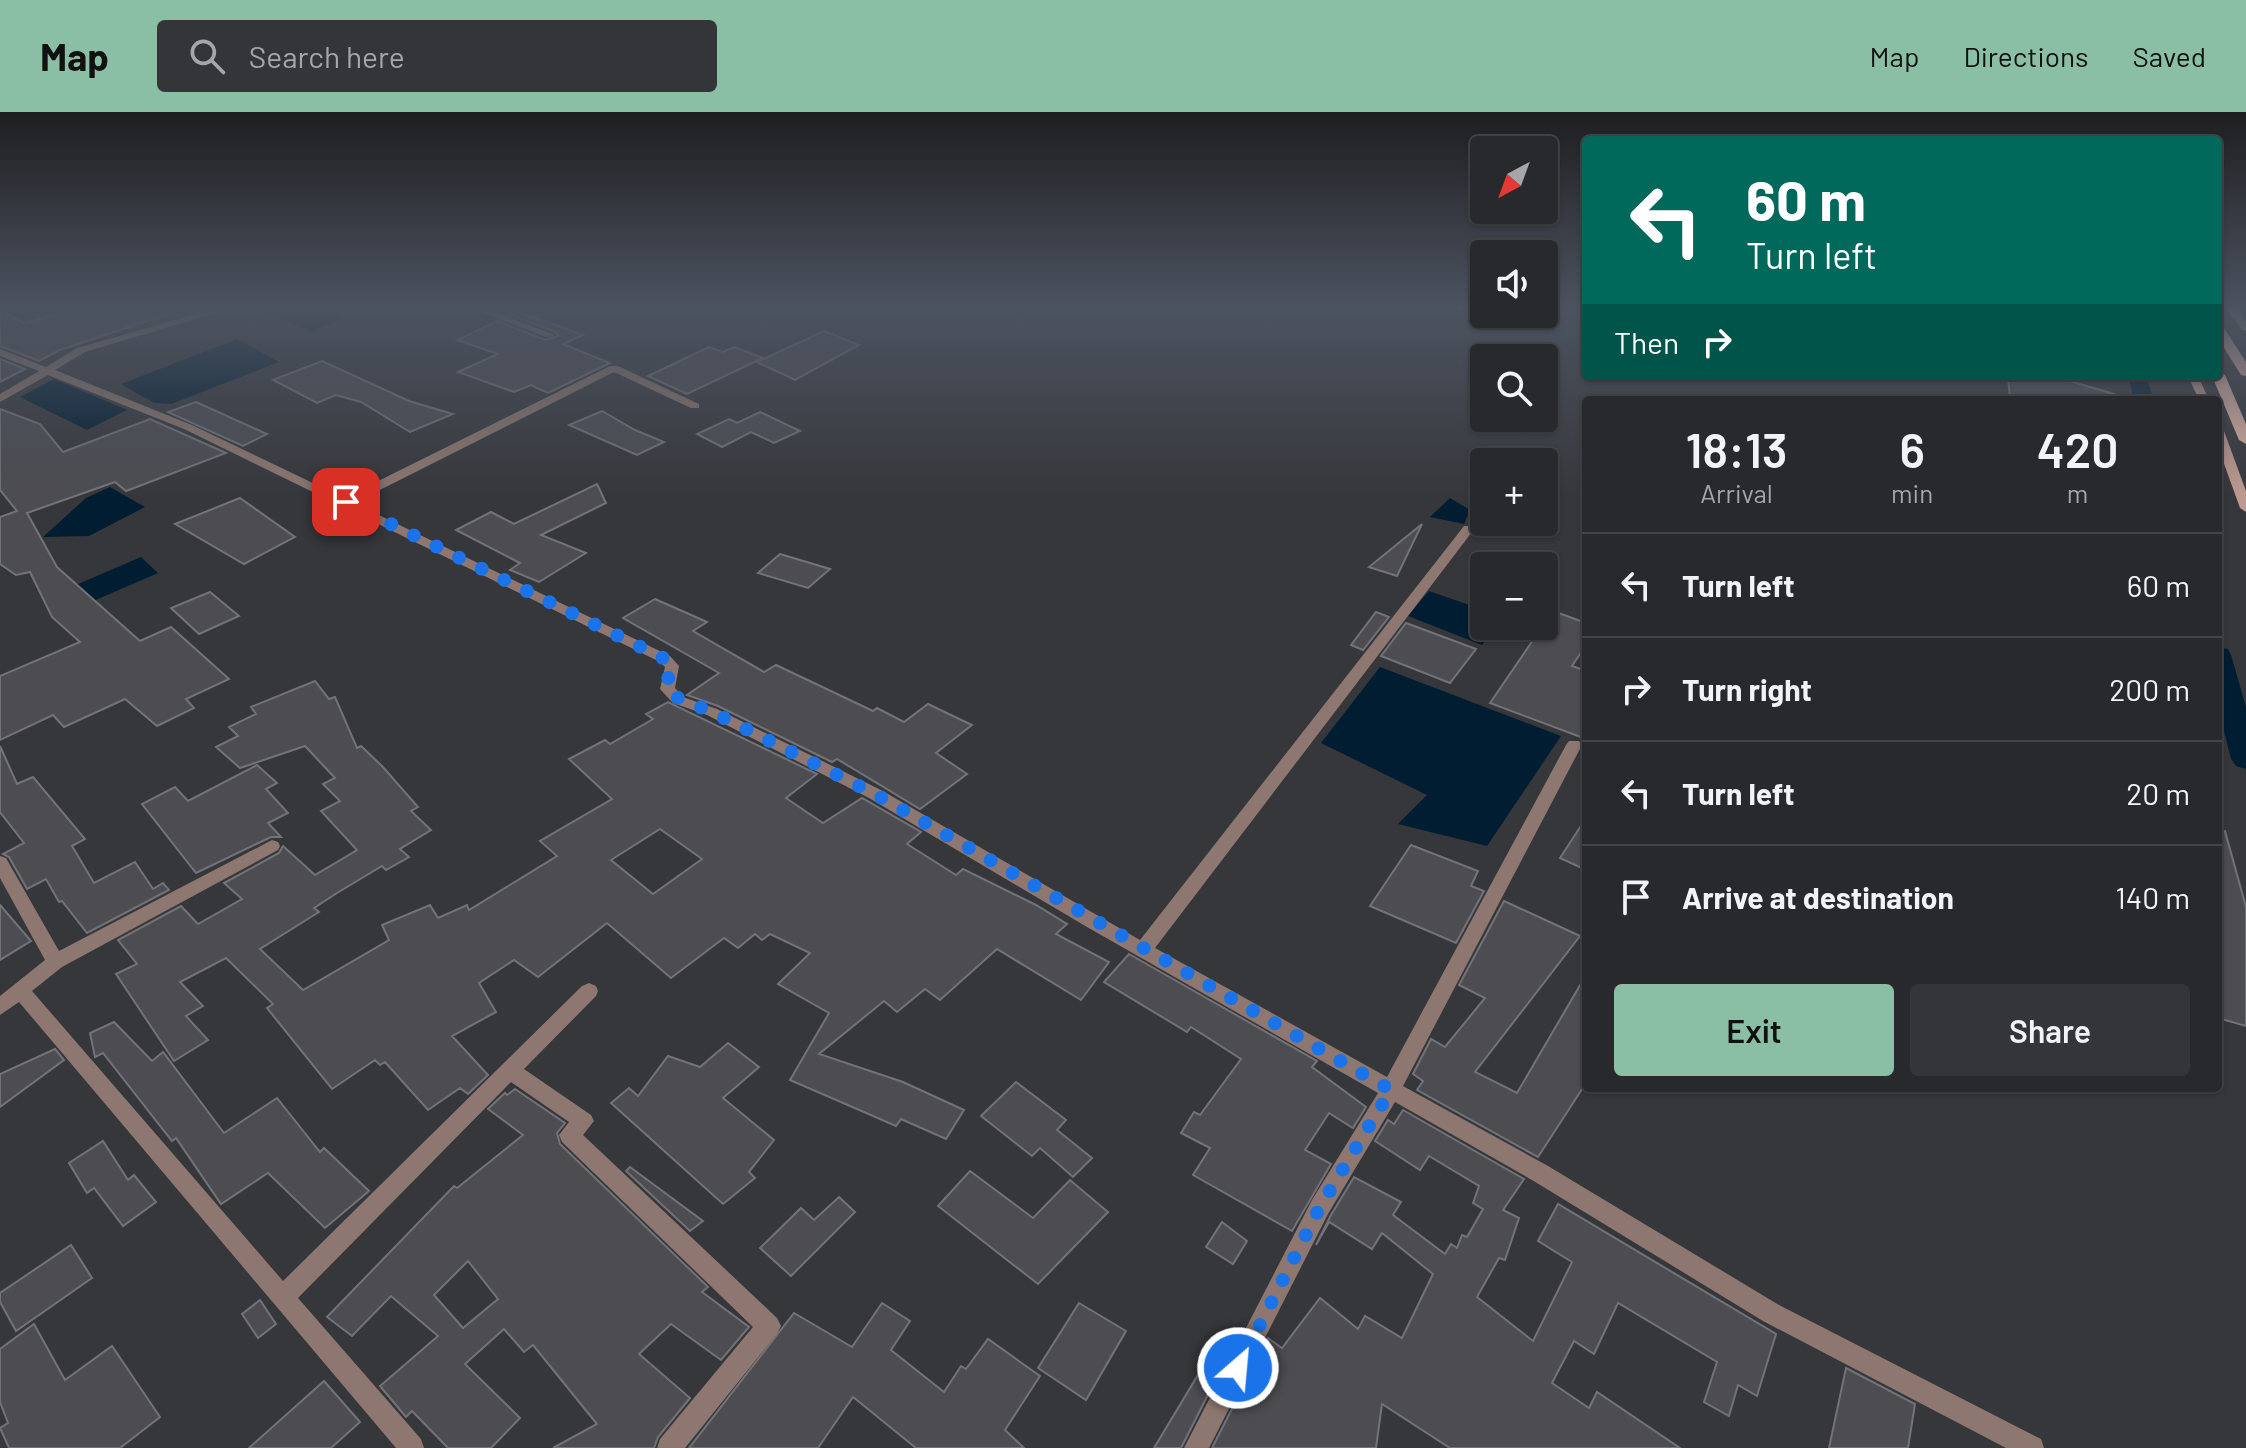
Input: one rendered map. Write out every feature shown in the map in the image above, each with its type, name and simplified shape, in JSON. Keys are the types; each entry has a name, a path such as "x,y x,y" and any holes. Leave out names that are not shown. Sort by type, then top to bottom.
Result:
{"main road":[{"path":"2220,380 2246,440"}],"street":[{"path":"0,399 40,372"},
{"path":"53,372 188,427 665,659 672,666 667,682 671,695 712,712 875,794 1540,1173 1771,1313 2032,1448"},
{"path":"346,502 605,372"},
{"path":"623,372 695,406"},
{"path":"2222,442 2246,508"},
{"path":"1144,948 1468,529"},
{"path":"1196,1448 1320,1207 1391,1090 1574,745"},
{"path":"0,1007 55,962 272,846"},
{"path":"0,862 55,962"},
{"path":"20,990 412,1448"},
{"path":"282,1298 589,991"},
{"path":"510,1070 584,1121 569,1135 769,1326 669,1448"}],"water":[{"path":"151,372 252,372 171,404 154,403 121,384"},
{"path":"54,379 127,410 87,430 20,397"},
{"path":"110,487 145,507 89,536 43,537 86,498"},
{"path":"1450,498 1470,510 1464,524 1430,517"},
{"path":"141,557 158,573 68,612 48,597"},
{"path":"1429,591 1470,605 1470,640 1485,640 1482,645 1408,616"},
{"path":"1380,667 1561,736 1487,846 1398,824 1427,795 1321,743"}],"building":[{"path":"0,372 19,372 0,382"},
{"path":"293,372 347,372 409,401 453,414 410,432 361,402 336,395 317,403 273,380"},
{"path":"459,372 591,372 548,393 531,385 514,392"},
{"path":"656,372 733,372 687,394 648,376"},
{"path":"779,372 809,372 795,380"},
{"path":"2008,380 2067,380 2114,394 2114,396 2010,396"},
{"path":"196,402 267,434 243,446 168,412"},
{"path":"0,409 40,424 63,452 150,419 226,453 126,491 115,482 27,513 57,567 140,641 171,627 229,679 186,699 194,708 157,726 125,699 64,727 53,715 0,740 0,676 80,642 52,617 30,572 16,575 0,564 0,517 17,511 0,490"},
{"path":"602,411 664,442 637,455 569,425"},
{"path":"760,412 800,431 774,443 751,432 722,447 697,434 729,419 737,423"},
{"path":"597,484 606,503 541,535 586,553 539,582 510,570 520,563 456,530 491,512 514,524"},
{"path":"240,498 295,537 244,564 175,524"},
{"path":"1422,524 1397,576 1369,567"},
{"path":"780,554 830,569 808,588 758,573"},
{"path":"210,592 239,616 199,634 171,608"},
{"path":"655,599 707,622 693,631 764,672 776,665 873,711 877,708 904,722 928,704 972,725 936,753 967,774 920,809 837,759 832,762 718,706 687,695 719,673 623,618"},
{"path":"1376,612 1389,617 1363,650 1351,645"},
{"path":"1558,613 1582,622 1582,651 1572,666 1582,670 1582,738 1490,703 1533,640 1558,640"},
{"path":"1406,623 1476,649 1450,683 1381,656"},
{"path":"315,681 329,699 335,697 357,748 361,746 382,766 418,807 411,811 431,830 400,849 409,857 386,870 382,866 337,893 314,908 319,912 260,949 303,990 389,940 382,925 430,905 438,918 467,905 469,910 557,856 540,841 612,799 569,759 605,740 610,744 653,719 646,714 668,702 817,774 786,798 823,823 862,798 921,832 907,844 956,875 963,869 1036,905 1067,924 1056,934 1109,962 1081,1000 997,949 940,1000 925,989 897,1012 884,1001 819,1054 903,1082 964,1110 946,1139 901,1119 896,1126 790,1080 829,1013 778,984 810,953 770,934 762,940 755,934 738,948 724,938 671,978 607,923 538,977 514,960 479,983 496,1012 452,1036 488,1075 468,1094 460,1088 428,1110 385,1062 380,1065 375,1060 332,1089 267,1008 273,1004 226,958 180,982 203,1006 186,1016 208,1040 174,1061 116,974 137,964 118,940 181,906 198,924 242,899 224,883 279,853 283,846 315,875 357,850 321,811 340,801 323,784 335,778 305,746 240,768 216,747 238,736 229,727 256,714 251,707","holes":["660,829 702,859 653,894 611,860"]},
{"path":"0,746 17,784 33,777 85,839 72,846 94,883 135,862 153,889 163,883 169,890 87,933 62,901 59,902 46,879 27,889 9,857 3,854 24,843 0,812"},
{"path":"257,765 277,783 266,789 288,813 268,823 281,837 271,837 196,873 142,804 175,787 188,801"},
{"path":"1582,824 1582,868 1560,858"},
{"path":"2222,831 2225,831 2246,907 2246,1026 2222,1019"},
{"path":"1411,845 1478,871 1471,886 1484,891 1456,943 1370,906"},
{"path":"1504,901 1580,936 1475,1072 1517,1093 1582,982 1582,1089 1538,1157 1417,1090 1423,1081 1413,1074 1431,1039 1445,1047 1485,998 1459,985"},
{"path":"0,905 31,941 0,960"},
{"path":"1129,954 1317,1061 1312,1067 1366,1107 1353,1128 1329,1113 1305,1150 1331,1164 1292,1231 1193,1175 1210,1148 1181,1133 1194,1112 1200,1115 1241,1059 1191,1027 1187,1032 1104,982"},
{"path":"114,1022 152,1061 163,1052 224,1133 277,1098 320,1152 324,1148 369,1191 325,1228 268,1173 221,1204 176,1138 172,1141 103,1053 95,1057 90,1033"},
{"path":"728,1043 759,1067 723,1098 774,1140 749,1172 755,1178 723,1204 611,1103 629,1088 638,1096 668,1056 700,1067"},
{"path":"55,1049 64,1060 0,1107 0,1074"},
{"path":"1016,1082 1066,1120 1057,1130 1092,1158 1073,1177 1040,1148 1032,1156 981,1116"},
{"path":"515,1089 565,1123 557,1133 560,1144 708,1287 702,1292 749,1327 721,1360 671,1324 639,1354 690,1398 658,1437 654,1448 553,1448 597,1424 533,1345 524,1352 504,1329 465,1364 520,1418 491,1448 448,1448 412,1411 406,1417 380,1386 438,1336 391,1296 352,1336 327,1317 454,1186 457,1188 523,1135 488,1109 505,1093 507,1095","holes":["468,1261 498,1299 463,1328 434,1295"]},
{"path":"1403,1110 1524,1179 1503,1210 1519,1218 1505,1260 1499,1258 1477,1297 1533,1341 1572,1262 1538,1241 1558,1204 1776,1334 1757,1396 1738,1385 1729,1416 1704,1402 1717,1362 1618,1303 1594,1354 1574,1341 1552,1383 1589,1408 1597,1392 1680,1448 1450,1448 1382,1404 1376,1448 1212,1448 1268,1338 1282,1348 1320,1298 1358,1329 1365,1316 1402,1338 1433,1274 1382,1233 1372,1249 1329,1222 1316,1245 1354,1177 1401,1202 1393,1215 1445,1254 1451,1244 1457,1248 1462,1235 1467,1237 1483,1209 1473,1203 1479,1186 1429,1156 1420,1170 1375,1141 1388,1120 1394,1124"},
{"path":"103,1141 128,1180 134,1175 156,1202 123,1226 94,1188 87,1193 69,1163"},
{"path":"630,1167 703,1221 690,1231 626,1171"},
{"path":"970,1171 1033,1218 1070,1180 1108,1212 1038,1284 938,1206"},
{"path":"839,1197 855,1212 791,1276 760,1248 801,1208 814,1220"},
{"path":"1222,1222 1247,1241 1233,1264 1206,1247"},
{"path":"71,1245 92,1278 16,1331 0,1302 0,1293"},
{"path":"260,1300 276,1324 258,1338 242,1314"},
{"path":"882,1303 910,1321 891,1350 944,1392 961,1366 966,1369 988,1339 1040,1376 1005,1430 1024,1448 916,1448 853,1397 818,1448 689,1448 794,1313 852,1347"},
{"path":"1079,1303 1126,1331 1086,1400 1038,1368"},
{"path":"34,1324 65,1380 112,1346 160,1417 120,1448 9,1448 0,1428 8,1423 0,1402 0,1349"},
{"path":"1207,1360 1221,1369 1181,1448 1154,1448"},
{"path":"1846,1368 1915,1404 1908,1448 1829,1448"},
{"path":"324,1381 360,1422 331,1448 249,1448"}],"waterway":[{"path":"2139,380 2143,396"},
{"path":"2222,670 2246,759"}],"route":[{"path":"346,502 665,659 672,666 667,689 678,700 712,712 875,794 1093,922 1391,1090 1320,1207 1238,1368"}]}
